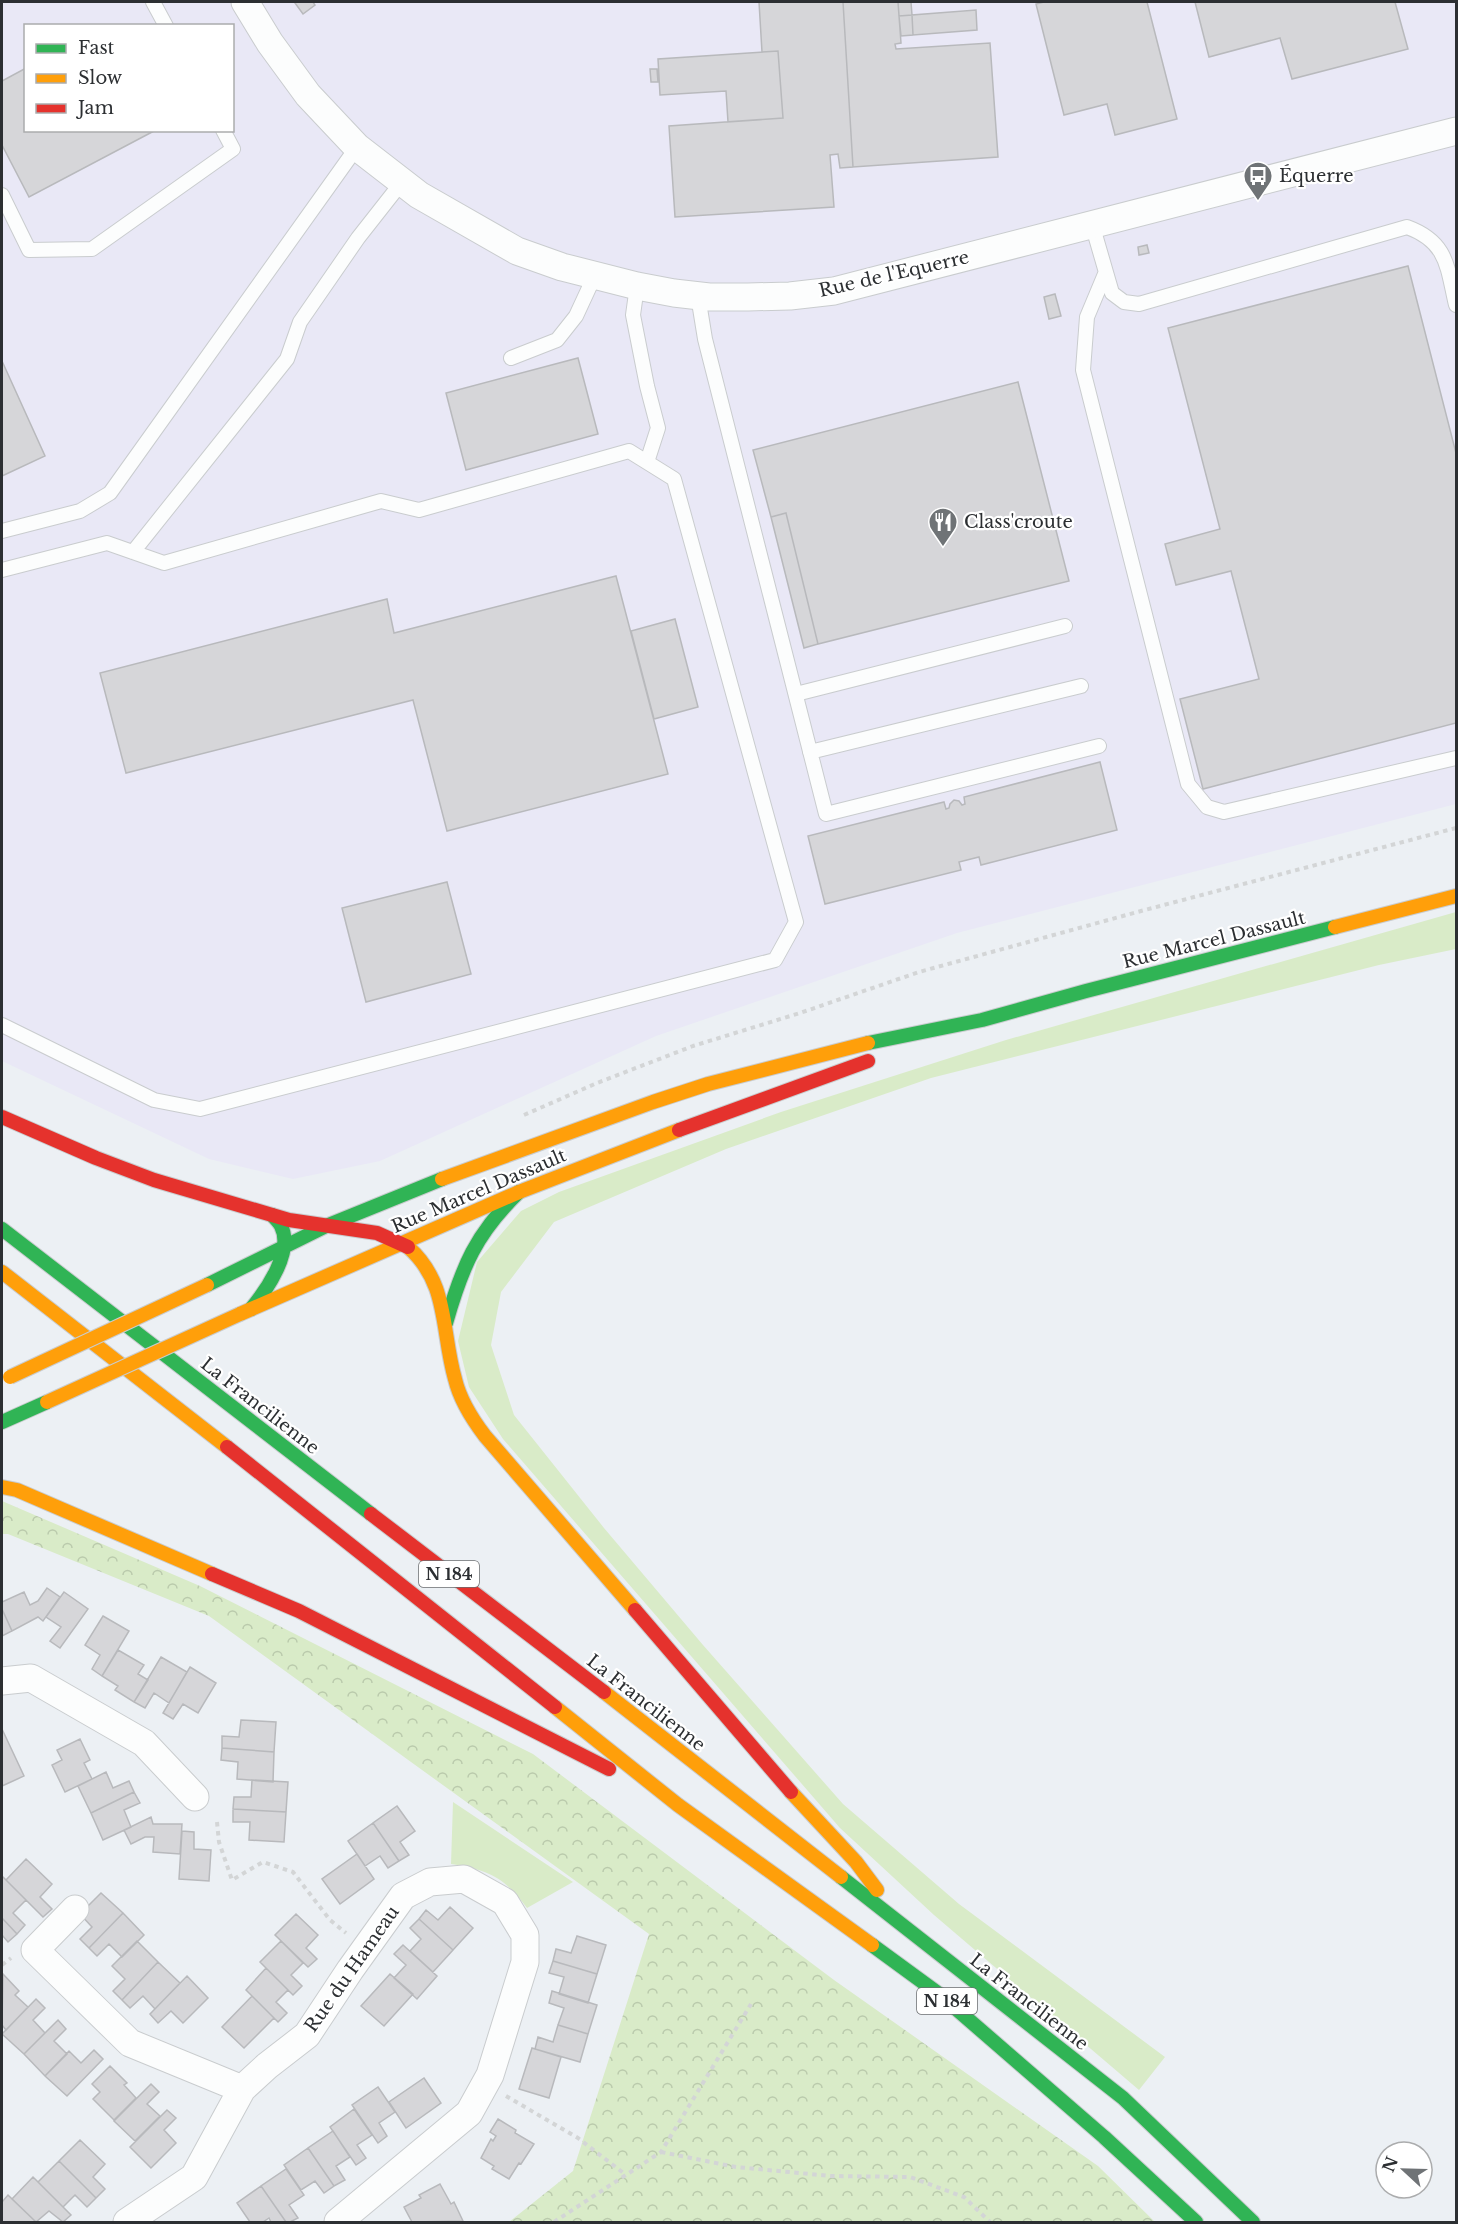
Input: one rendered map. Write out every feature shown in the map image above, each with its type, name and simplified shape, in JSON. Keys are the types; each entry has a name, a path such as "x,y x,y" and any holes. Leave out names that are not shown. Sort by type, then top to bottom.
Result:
{"main road":[{"name":"Rue Marcel Dassault","path":"6,1379 207,1285 326,1226 473,1167 697,1087 848,1047 981,1020 1456,896"},
{"name":"Rue Marcel Dassault","path":"2,1422 246,1311 519,1192 601,1159 981,1020"},
{"path":"2,1117 128,1171 286,1219 362,1229 403,1244 421,1259 435,1285 446,1323 449,1353 462,1400 485,1436 793,1795 867,1875 894,1920"},
{"path":"446,1323 465,1263 476,1240 501,1208 519,1192"},
{"path":"246,1311 268,1287 278,1268 283,1247 283,1230 272,1215"},
{"name":"La Francilienne","path":"2,1229 699,1766 1123,2098 1253,2223"},
{"name":"N 184","path":"2,1272 165,1398 678,1805 939,1994 1104,2137 1196,2223"},
{"path":"2,1476 17,1490"},
{"path":"2,1487 17,1490 299,1611 678,1805"}],"street":[{"name":"Rue de l'Equerre","path":"245,2 270,43 308,95 357,147 419,195 517,250 562,267 637,286 698,296 790,296 834,291 1456,131"},
{"path":"2,1680 31,1678 144,1743 195,1797"},
{"name":"Rue du Hameau","path":"127,2223 194,2177 242,2089 307,2035 403,1896 429,1882 465,1879 504,1902 525,1935 525,1962 490,2075 469,2113 338,2223"},
{"path":"75,1909 35,1950 130,2043 242,2089"}],"lane":[{"path":"153,2 165,24"},
{"path":"2,195 29,250 92,249 233,149 224,132"},
{"path":"2,531 81,511 110,493 357,147"},
{"path":"133,552 287,359 300,322 358,238 402,182"},
{"path":"1092,224 1112,293 1124,302 1139,304 1407,227 1424,234 1443,254 1456,305"},
{"path":"1106,274 1088,317 1083,369 1188,784 1207,807 1224,812 1456,758"},
{"path":"511,358 557,340 576,316 595,275"},
{"path":"637,286 633,315 658,428 647,462"},
{"path":"698,296 705,339 826,814 1099,746"},
{"path":"2,570 107,543 164,563 381,501 420,510 629,452 674,479 796,922 775,960 200,1109 154,1100 2,1025"},
{"path":"796,694 1065,626"},
{"path":"810,752 1081,686"}],"path":[{"path":"516,1119 597,1083 693,1046 801,1013 919,972 1456,828"},
{"path":"217,1822 219,1842 232,1880 263,1862 293,1872 330,1920 364,1950"},
{"path":"554,2223 661,2152 751,2004"},
{"path":"485,2084 578,2138 626,2175"},
{"path":"661,2152 736,2167 831,2176 910,2177 964,2197 990,2223"}],"shaded area":[{"path":"2,2 1456,2 1456,804 957,933 656,1036 380,1161 293,1179 209,1159 2,1061"}],"green space":[{"path":"1456,912 1456,949 1379,965 931,1078 726,1149 554,1222 501,1292 491,1345 514,1415 604,1528 843,1804 959,1904 1165,2057 1139,2090 934,1915 840,1828 503,1439 469,1387 458,1341 477,1262 521,1211 559,1192 781,1112 1006,1040"},
{"path":"2,1501 200,1586 533,1754 834,1980 1098,2166 1155,2222 509,2222 573,2171 649,1934 209,1616 8,1534 2,1534"},
{"path":"453,1802 573,1882 527,1908 511,1889 495,1877 476,1869 451,1864"}],"building":[{"path":"313,2 315,5 303,14 295,3"},
{"path":"759,2 843,2 853,167 840,168 838,154 830,155 834,207 675,217 669,126 783,118 778,51 762,52"},
{"path":"843,2 898,2 901,43 895,44 896,49 990,43 998,157 853,167"},
{"path":"898,2 911,2 912,15 899,16"},
{"path":"1044,2 1147,2 1177,119 1115,135 1107,104 1064,115 1036,4"},
{"path":"1195,2 1395,2 1408,49 1292,79 1280,38 1209,57"},
{"path":"976,10 977,30 913,35 912,15"},
{"path":"912,15 913,35 901,36 899,16"},
{"path":"778,51 783,118 728,122 726,91 660,95 658,59"},
{"path":"24,69 24,132 152,132 29,197 2,145 2,81"},
{"path":"650,69 657,69 658,82 651,82"},
{"path":"1147,245 1149,253 1139,255 1138,247"},
{"path":"1408,266 1456,453 1456,723 1203,789 1180,699 1259,679 1231,571 1176,585 1165,544 1220,529 1168,328"},
{"path":"1055,294 1061,316 1049,319 1044,297"},
{"path":"578,358 598,434 466,470 446,393"},
{"path":"2,361 45,456 2,476"},
{"path":"1018,382 1069,581 818,644 786,513 771,517 753,450"},
{"path":"786,513 818,644 804,648 771,517"},
{"path":"616,576 668,774 447,831 413,700 126,773 100,673 387,599 394,633"},
{"path":"675,619 698,707 654,719 631,631"},
{"path":"1100,762 1117,830 981,865 979,857 959,862 961,870 825,904 808,836 944,802 946,809 954,800 959,801 962,805 965,804 964,797"},
{"path":"447,882 471,974 366,1002 342,908"},
{"path":"47,1588 60,1597 43,1621 38,1617 12,1631 2,1609 2,1602 24,1592 30,1605 38,1601"},
{"path":"64,1592 88,1609 60,1648 50,1641 61,1627 46,1617"},
{"path":"2,1609 12,1631 2,1636"},
{"path":"103,1616 129,1631 102,1676 92,1669 100,1655 85,1645"},
{"path":"118,1650 144,1665 138,1674 148,1680 134,1702 115,1690 118,1686 102,1676"},
{"path":"161,1657 187,1672 169,1703 154,1693 145,1708 134,1702"},
{"path":"190,1667 216,1683 198,1713 183,1704 173,1719 163,1713"},
{"path":"241,1720 276,1722 274,1752 222,1748 222,1736 239,1737"},
{"path":"2,1729 24,1776 2,1786"},
{"path":"80,1739 90,1760 84,1763 92,1779 65,1792 52,1765 62,1760 57,1750"},
{"path":"222,1748 274,1752 273,1782 237,1779 238,1762 221,1760"},
{"path":"106,1772 113,1788 129,1781 134,1792 91,1813 78,1786"},
{"path":"252,1780 288,1782 286,1812 233,1809 234,1797 251,1797"},
{"path":"134,1792 140,1803 124,1810 131,1827 103,1840 91,1813"},
{"path":"397,1806 415,1831 400,1842 409,1855 399,1861 373,1823"},
{"path":"233,1809 286,1812 284,1842 249,1840 250,1822 233,1822"},
{"path":"151,1817 153,1824 182,1824 180,1854 153,1852 154,1837 145,1837 131,1844 124,1830"},
{"path":"373,1823 399,1861 388,1868 380,1856 365,1866 348,1841"},
{"path":"182,1831 194,1832 194,1849 211,1850 209,1881 179,1879"},
{"path":"357,1854 374,1879 340,1904 322,1879"},
{"path":"26,1859 52,1884 40,1897 52,1909 43,1917 6,1880"},
{"path":"2,1876 26,1900 13,1913 25,1925 17,1934 2,1918"},
{"path":"101,1893 123,1913 89,1948 80,1939 92,1927 80,1914"},
{"path":"450,1907 473,1928 453,1950 419,1919 426,1910 438,1920"},
{"path":"123,1913 144,1935 122,1957 109,1944 97,1956 89,1948"},
{"path":"296,1914 318,1935 306,1948 317,1959 308,1967 275,1935"},
{"path":"2,1918 17,1934 8,1942 2,1935"},
{"path":"419,1919 453,1950 433,1972 410,1951 421,1939 410,1928"},
{"path":"577,1936 606,1945 597,1974 553,1961 556,1949 571,1953"},
{"path":"137,1941 158,1962 122,2000 113,1991 125,1979 112,1966"},
{"path":"281,1941 303,1963 291,1975 302,1986 293,1995 260,1962"},
{"path":"403,1945 437,1976 417,1999 394,1978 406,1965 394,1954"},
{"path":"553,1961 597,1974 588,2003 559,1994 564,1977 549,1973"},
{"path":"158,1962 180,1983 155,2009 143,1996 130,2008 122,2000"},
{"path":"266,1968 288,1990 276,2002 287,2013 278,2022 246,1990"},
{"path":"3,1974 19,1991 15,1995 28,2007 6,2030 2,2025"},
{"path":"390,1974 413,1994 384,2026 361,2006"},
{"path":"187,1976 208,1998 183,2023 171,2011 158,2023 150,2014"},
{"path":"552,1991 597,2005 588,2034 558,2025 564,2008 549,2003"},
{"path":"252,1996 274,2018 244,2048 222,2027"},
{"path":"36,1999 45,2008 33,2020 45,2033 24,2054 2,2034"},
{"path":"58,2020 66,2029 54,2041 67,2054 45,2076 24,2054"},
{"path":"558,2025 588,2034 580,2062 535,2049 538,2037 553,2042"},
{"path":"532,2048 561,2057 549,2098 519,2089"},
{"path":"94,2050 103,2059 67,2096 45,2076 69,2051 81,2063"},
{"path":"110,2066 127,2083 124,2085 136,2098 114,2120 93,2099 100,2092 92,2084"},
{"path":"424,2078 441,2103 406,2128 389,2102"},
{"path":"151,2084 159,2092 147,2104 160,2116 135,2141 114,2121"},
{"path":"378,2087 395,2112 379,2123 387,2136 378,2143 352,2105"},
{"path":"354,2109 372,2135 357,2145 366,2158 356,2165 330,2127"},
{"path":"167,2110 176,2118 164,2130 176,2143 151,2168 130,2147"},
{"path":"498,2119 516,2130 515,2133 534,2144 509,2179 492,2169 494,2166 481,2158 491,2139 493,2141 496,2136 490,2132"},
{"path":"333,2131 350,2157 336,2166 345,2180 334,2186 308,2148"},
{"path":"80,2140 105,2164 93,2177 105,2189 96,2198 59,2161"},
{"path":"308,2148 334,2186 324,2193 315,2181 301,2190 284,2165"},
{"path":"59,2161 96,2198 87,2207 75,2195 63,2207 38,2182"},
{"path":"286,2169 304,2195 289,2205 298,2218 290,2222 286,2222 261,2186"},
{"path":"33,2177 71,2215 63,2222 49,2211 36,2222 12,2199"},
{"path":"440,2184 451,2204 454,2202 463,2221 412,2222 404,2207 421,2198 419,2195"},
{"path":"261,2186 286,2222 271,2222 269,2218 263,2222 250,2222 237,2203"},
{"path":"8,2195 36,2222 2,2222 2,2202"}],"traffic: fast":[{"path":"868,1043 982,1020 1335,927"},
{"path":"207,1285 326,1226 442,1179"},
{"path":"446,1323 472,1252 492,1222 519,1192"},
{"path":"251,1309 271,1281 284,1247 281,1226 272,1215"},
{"path":"2,1229 371,1514"},
{"path":"2,1422 47,1402"},
{"path":"841,1877 1123,2098 1253,2222"},
{"path":"872,1945 939,1994 1104,2137 1196,2222"}],"traffic: slow":[{"path":"1335,927 1456,896"},
{"path":"442,1179 708,1084 868,1043"},
{"path":"240,1314 519,1192 679,1130"},
{"path":"408,1247 431,1276 437,1292 455,1379 471,1416 485,1436 635,1610"},
{"path":"2,1272 227,1447"},
{"path":"10,1377 207,1285"},
{"path":"47,1402 240,1314"},
{"path":"2,1487 17,1490 212,1574"},
{"path":"604,1692 841,1877"},
{"path":"555,1707 678,1805 872,1945"},
{"path":"791,1792 856,1862 877,1890"}],"traffic: jam":[{"path":"679,1130 868,1061"},
{"path":"2,1117 96,1158 154,1180 289,1220 377,1233 408,1247"},
{"path":"227,1447 555,1707"},
{"path":"371,1514 604,1692"},
{"path":"212,1574 299,1611 609,1769"},
{"path":"635,1610 791,1792"}],"place":[{"name":"Équerre","path":"1258,202"},
{"name":"Class'croute","path":"943,548"}]}
